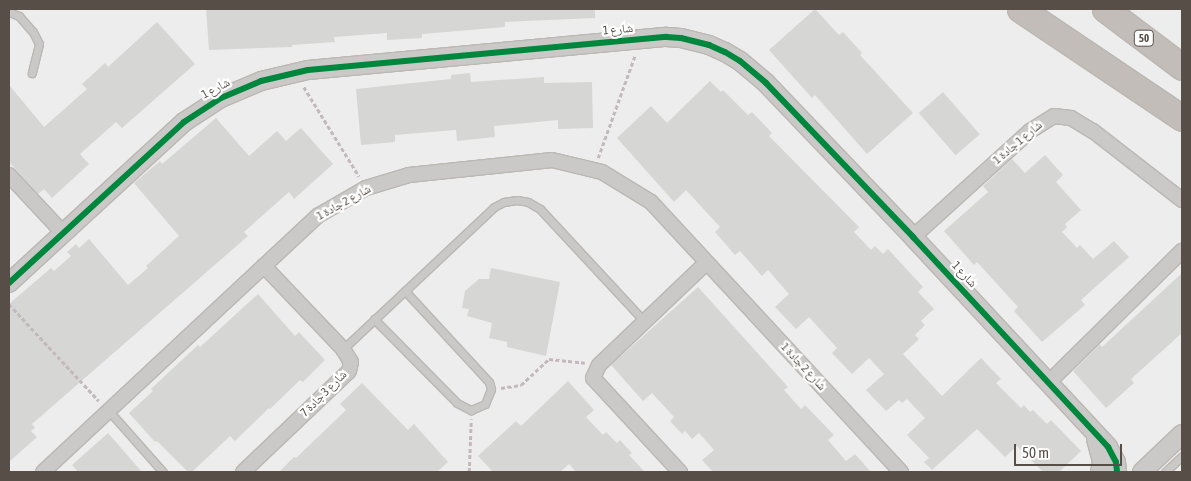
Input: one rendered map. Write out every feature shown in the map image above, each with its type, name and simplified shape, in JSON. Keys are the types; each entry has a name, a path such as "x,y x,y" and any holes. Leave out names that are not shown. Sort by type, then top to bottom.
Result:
{"highway":[{"path":"1020,9 1110,67"},
{"path":"1034,9 1110,67 1182,118"},
{"name":"50","path":"1106,9 1182,67"}],"street":[{"name":"شارع 1","path":"9,283 167,136 202,109 240,89 296,73 666,36 695,41 725,52 740,61 766,83 913,236 1108,447 1116,462 1117,472"},
{"name":"شارع 1 جادة 1","path":"913,236 1030,131 1042,121 1054,116 1071,118 1093,131 1182,200"},
{"name":"شارع 2 جادة 1","path":"43,472 319,214 366,188 409,175 552,160 602,172 651,202 901,472"},
{"path":"9,175 63,232"},
{"path":"1048,382 1182,251"},
{"path":"680,472 593,378 599,364 706,263"},
{"name":"شارع 3 جادة 7","path":"243,472 349,371 351,362 343,349 264,266"},
{"path":"1142,472 1182,434"},
{"name":"شارع 1","path":"1096,436 1102,462 1100,472"}],"lane":[{"path":"9,12 19,16 33,32 39,44 32,73"},
{"path":"343,349 494,207 504,202 517,200 528,202 540,209 644,321"},
{"path":"374,320 457,403 471,410 485,404 491,390 485,375 405,291"},
{"path":"109,411 163,472"},
{"path":"1165,472 1182,456"}],"path":[{"path":"594,170 640,39"},
{"path":"296,73 366,188"},
{"path":"9,304 109,411"},
{"path":"491,390 521,385 549,359 599,364"},
{"path":"469,472 471,410"}],"building":[{"path":"206,9 595,9 595,18 505,22 505,27 422,34 422,38 387,40 387,33 334,37 335,42 292,45 292,47 209,50"},
{"path":"815,9 839,35 843,32 862,53 860,55 913,113 867,154 815,95 812,98 769,50"},
{"path":"157,22 195,64 122,128 116,122 80,154 89,164 52,198 44,189 38,194 9,162 9,85 44,127 87,89 82,84 105,63 108,67"},
{"path":"470,73 471,82 544,77 544,83 592,82 593,128 558,129 558,120 494,126 495,137 457,141 456,130 395,135 395,142 361,145 356,89 451,79 451,75"},
{"path":"710,81 721,92 723,90 748,115 752,112 772,133 769,136 859,227 854,232 871,250 875,246 883,254 888,249 923,287 918,292 934,309 921,321 925,325 915,335 919,339 903,354 942,396 981,358 1001,379 996,383 1021,408 1024,405 1030,412 1033,410 1047,424 1051,420 1081,451 1059,472 1043,472 1017,446 1005,457 977,429 932,470 924,462 929,458 907,435 925,418 907,399 902,403 899,400 886,411 866,390 884,374 869,358 852,374 832,353 837,348 809,317 796,329 775,307 789,294 768,270 762,276 740,251 735,255 715,232 720,227 686,190 674,202 617,138 651,106 667,123"},
{"path":"943,92 980,134 956,155 919,113"},
{"path":"216,118 249,156 277,131 286,141 301,128 333,164 294,199 289,192 244,232 248,236 32,424 35,428 31,431 37,437 9,462 9,304 51,268 54,271 71,256 67,252 76,244 79,248 89,239 128,285 148,268 146,266 179,236 134,183 160,161 162,164"},
{"path":"1045,155 1063,175 1056,182 1081,210 1065,224 1067,227 1062,232 1077,248 1080,245 1093,259 1114,241 1129,257 1081,300 1085,305 1042,342 1014,311 1018,307 977,262 974,265 944,231 988,192 983,186 1012,159 1025,173"},
{"path":"491,268 560,282 546,356 507,347 507,342 489,338 492,323 467,316 469,309 462,308 465,291 479,279 489,279"},
{"path":"1182,273 1182,333 1131,379 1134,383 1106,408 1073,371 1100,344 1102,347"},
{"path":"698,287 788,387 784,390 801,409 805,405 834,435 828,440 846,461 855,454 871,472 713,472 702,460 714,450 699,433 692,439 685,431 682,434 670,421 674,417 652,393 643,401 611,365"},
{"path":"258,294 295,336 299,332 325,360 303,382 300,380 235,441 230,436 192,472 188,472 157,441 155,442 129,413 153,391 151,389 198,345 200,347"},
{"path":"568,381 594,410 586,417 603,435 606,432 617,443 620,440 632,453 629,455 645,472 576,472 569,464 560,472 493,472 478,456 516,421 521,426"},
{"path":"362,383 408,430 414,424 448,462 437,472 279,472 346,410 340,404"},
{"path":"108,433 142,472 78,472 72,465"}],"cycle path":[{"path":"9,283 184,122 221,98 261,81 308,70 666,37 681,38 709,45 725,52 740,61 766,83 913,237 1108,447 1116,462 1117,472"}]}
